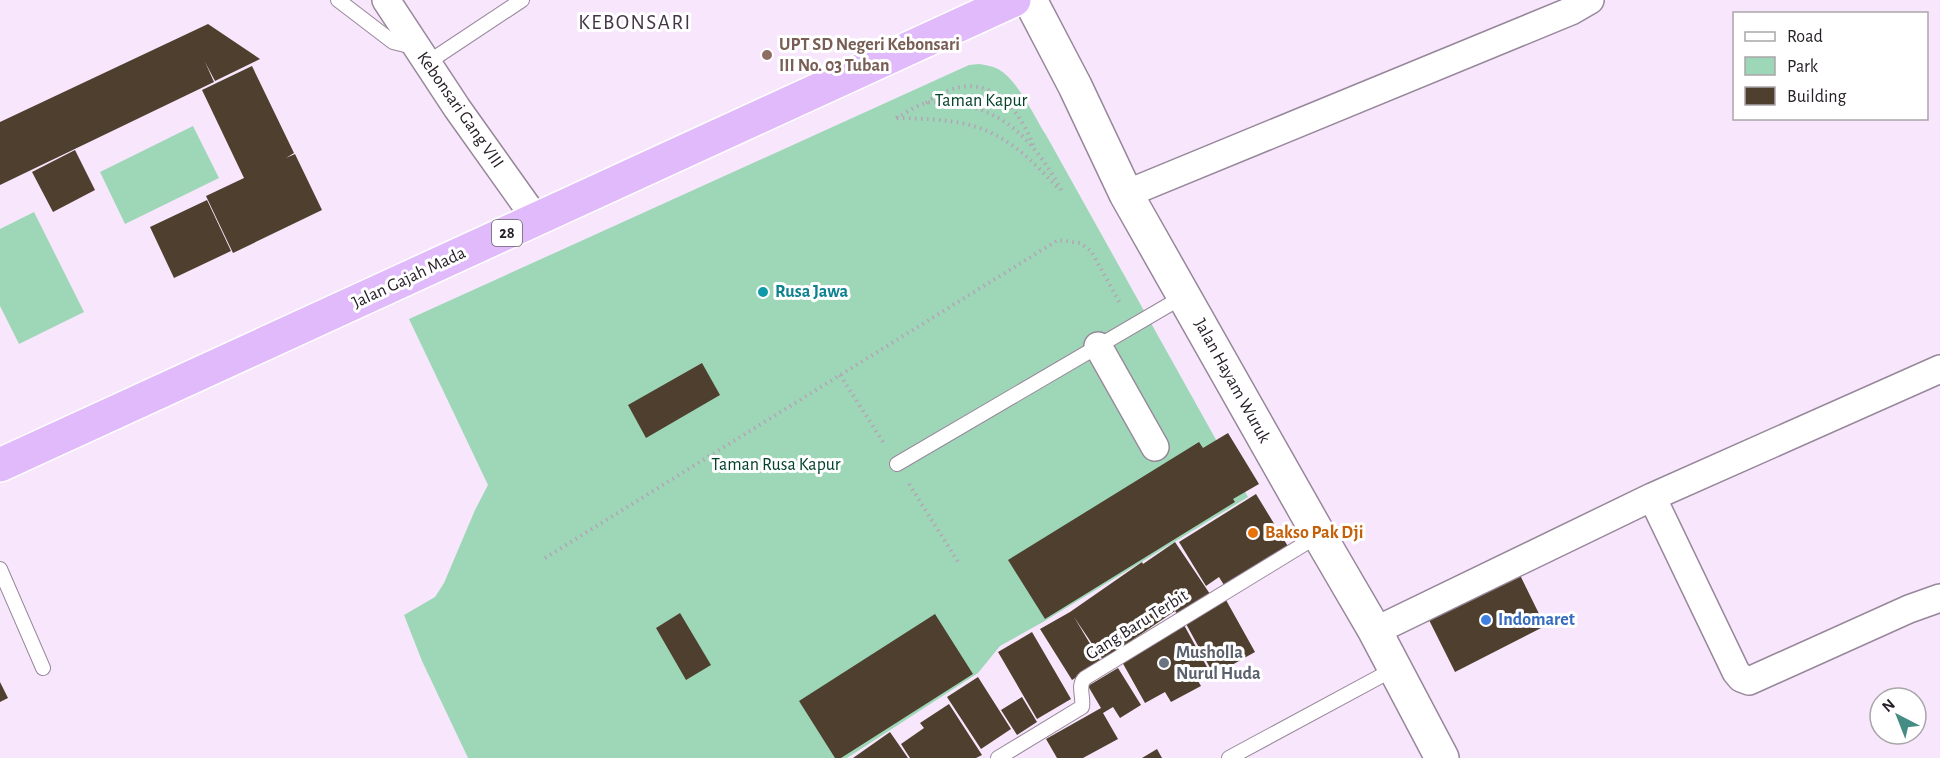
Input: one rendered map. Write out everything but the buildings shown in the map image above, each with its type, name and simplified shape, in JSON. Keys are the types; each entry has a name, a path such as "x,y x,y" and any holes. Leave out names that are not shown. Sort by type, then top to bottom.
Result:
{"highway":[{"name":"Jalan Gajah Mada","path":"0,465 1014,0"}],"main road":[{"name":"Jalan Hayam Wuruk","path":"1030,0 1126,194 1375,631 1442,758"}],"street":[{"name":"Kebonsari Gang VIII","path":"386,0 420,53 536,219"},
{"path":"1126,194 1570,11 1590,0"},
{"path":"1098,346 1155,447"},
{"path":"1375,631 1652,497 1940,369"},
{"path":"1652,497 1736,672 1741,678 1749,681 1909,609 1940,598"}],"lane":[{"path":"338,0 393,42 420,53 522,0"},
{"path":"897,464 1184,296"},
{"name":"Gang Baru Terbit","path":"998,758 1078,711 1083,701 1081,681 1085,678 1319,535"},
{"path":"0,569 43,668"},
{"path":"1229,758 1394,669"}],"path":[{"path":"925,103 936,102 981,109 998,116 1035,151 1053,174 1062,191 1016,147 1000,137 963,124 896,118 941,92 954,88 967,86 989,90 1009,105 1028,132 1035,151"},
{"path":"981,109 989,90"},
{"path":"545,558 1058,240 1080,243 1091,251 1132,327"}],"green space":[{"name":"Taman Rusa Kapur","path":"979,64 996,68 1005,74 1025,99 1248,497 1000,646 978,673 847,758 468,758 422,661 404,615 435,597 444,583 488,485 409,319 969,65"},
{"path":"193,126 219,178 125,224 100,172"},
{"path":"34,212 84,312 19,344 0,306 0,229"}],"place":[{"name":"UPT SD Negeri Kebonsari III No. 03 Tuban","path":"767,55"},
{"name":"Rusa Jawa","path":"763,292"},
{"name":"Bakso Pak Dji","path":"1253,533"},
{"name":"Indomaret","path":"1486,620"},
{"name":"Musholla Nurul Huda","path":"1164,663"}],"district":[{"name":"KEBONSARI","path":"635,22"}],"park label":[{"name":"Taman Kapur","path":"981,101"}]}
